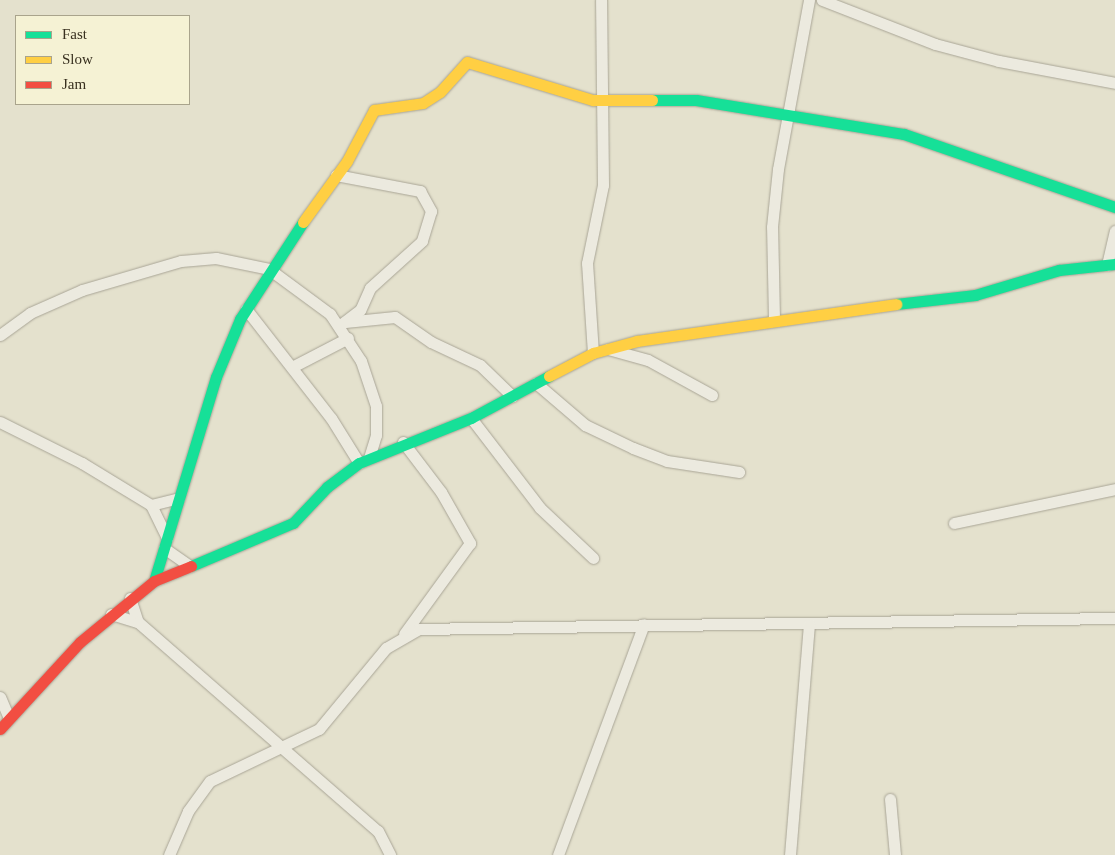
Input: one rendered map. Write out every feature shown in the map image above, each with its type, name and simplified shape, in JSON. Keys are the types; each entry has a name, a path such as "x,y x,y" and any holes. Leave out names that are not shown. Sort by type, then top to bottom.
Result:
{"street":[{"path":"598,351 587,263 602,200 601,0"},
{"path":"774,319 772,227 787,114 809,0"},
{"path":"822,0 935,44 999,61 1115,82"},
{"path":"154,581 216,377 246,309 269,269 347,161 374,110 423,103 467,62 515,80 603,101 696,100 787,114 925,140 1115,207"},
{"path":"347,161 352,176"},
{"path":"336,175 352,176 380,186 420,192 431,211 422,241 370,288 360,310 342,324"},
{"path":"0,729 111,614 154,581 293,523 327,487 364,461 403,442 472,418 598,351 774,319 975,295 1023,278 1111,265 1115,231"},
{"path":"0,335 30,314 82,290 180,261 216,258 269,269 342,324 371,382 376,435 364,461"},
{"path":"246,309 364,461"},
{"path":"342,324 396,317 431,342 480,365 512,396"},
{"path":"292,367 348,338"},
{"path":"598,351 648,360 712,395"},
{"path":"536,383 585,425 633,448 667,461 739,472"},
{"path":"472,418 540,508 593,558"},
{"path":"0,422 82,463 151,505 165,543 190,566"},
{"path":"376,435 390,448"},
{"path":"170,855 188,811 210,781 283,750 319,729 380,654 404,634 470,543 441,492 403,442"},
{"path":"954,523 1115,489"},
{"path":"151,505 179,498"},
{"path":"130,598 138,622"},
{"path":"111,614 138,622 378,831 390,855"},
{"path":"404,634 419,629 644,624 809,625 1115,618"},
{"path":"558,855 644,624"},
{"path":"790,855 809,625"},
{"path":"0,697 9,718"},
{"path":"890,799 895,855"}],"traffic: fast":[{"path":"652,100 696,100 904,134 1115,207"},
{"path":"154,581 216,377 240,319 303,222"},
{"path":"896,304 975,295 1059,270 1115,264"},
{"path":"191,566 293,523 327,487 359,463 471,418 549,376"}],"traffic: slow":[{"path":"303,222 347,161 374,110 423,103 440,92 467,62 593,100 652,100"},
{"path":"549,376 593,353 637,341 896,304"}],"traffic: jam":[{"path":"0,729 80,642 154,581 191,566"}]}
